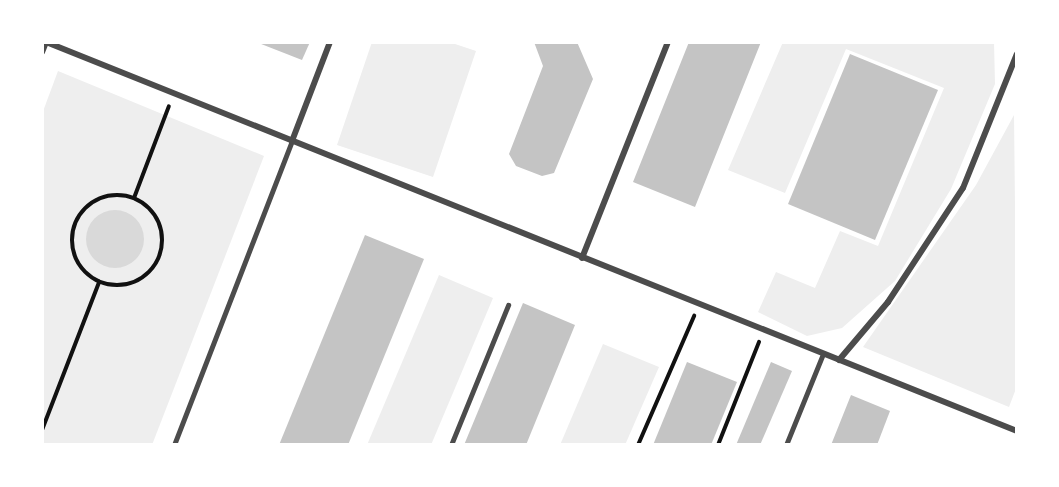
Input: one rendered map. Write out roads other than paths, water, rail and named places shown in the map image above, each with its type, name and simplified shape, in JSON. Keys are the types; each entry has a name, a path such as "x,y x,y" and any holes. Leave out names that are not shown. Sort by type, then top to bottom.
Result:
{"street":[{"path":"46,42 1017,431"},
{"path":"292,141 330,42"},
{"path":"582,258 668,42"},
{"path":"838,360 888,302 963,188 1017,54"}],"lane":[{"path":"42,52 46,42"},
{"path":"174,445 292,141"},
{"path":"451,445 508,305"},
{"path":"786,445 823,354"}]}
